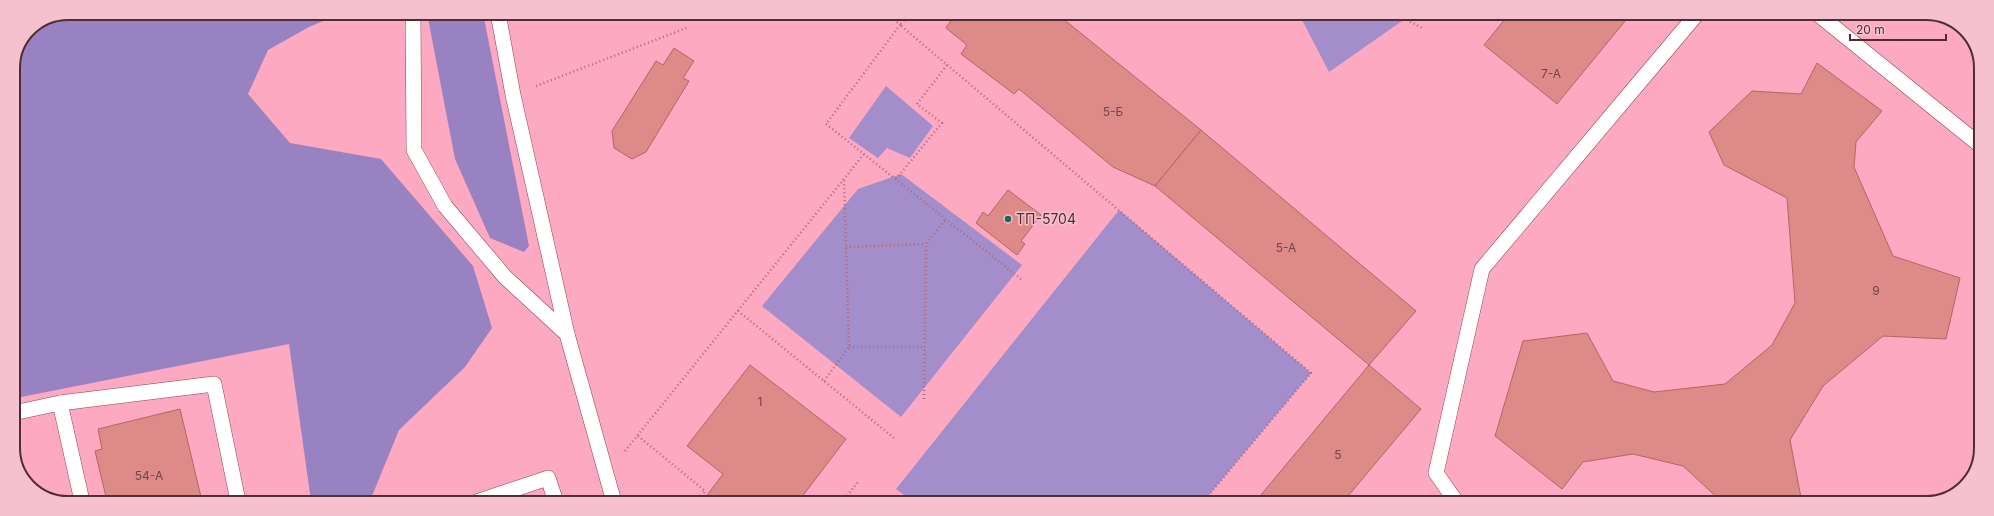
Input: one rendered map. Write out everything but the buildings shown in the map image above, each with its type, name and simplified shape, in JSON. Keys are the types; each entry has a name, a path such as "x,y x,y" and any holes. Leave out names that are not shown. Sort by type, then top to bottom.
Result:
{"lane":[{"path":"413,20 414,150 445,206 505,277 568,334"},
{"path":"499,20 513,95 568,334 612,496"},
{"path":"1453,496 1436,473 1482,269 1692,20"},
{"path":"1825,20 1974,141"},
{"path":"20,412 60,403 214,384 237,496"},
{"path":"60,403 81,496"},
{"path":"494,496 548,478 554,496"}],"path":[{"path":"895,20 1311,372 1208,496"},
{"path":"904,20 826,124 1021,279"},
{"path":"1407,20 1422,28"},
{"path":"513,95 688,27"},
{"path":"896,179 942,123 917,104 947,65"},
{"path":"606,475 864,154"},
{"path":"824,381 849,347 844,179"},
{"path":"924,399 926,244 946,219"},
{"path":"846,248 926,244"},
{"path":"738,311 894,438"},
{"path":"849,347 925,347"},
{"path":"638,436 705,491 701,496"},
{"path":"847,496 858,482"}],"shaded area":[{"path":"68,20 326,20 309,27 268,50 248,94 290,143 381,159 473,266 492,328 465,367 399,430 372,496 310,496 289,344 21,397 20,68 21,58 28,41 41,28 58,21"},
{"path":"428,20 484,20 529,246 524,252 490,238 455,159"},
{"path":"1302,20 1403,20 1329,72"},
{"path":"886,86 933,126 910,158 887,148 878,158 849,138"},
{"path":"901,174 1022,265 901,417 762,306 858,189"},
{"path":"1119,210 1311,373 1208,496 905,496 896,489"}],"place":[{"name":"ТП-5704","path":"1008,219"}]}
